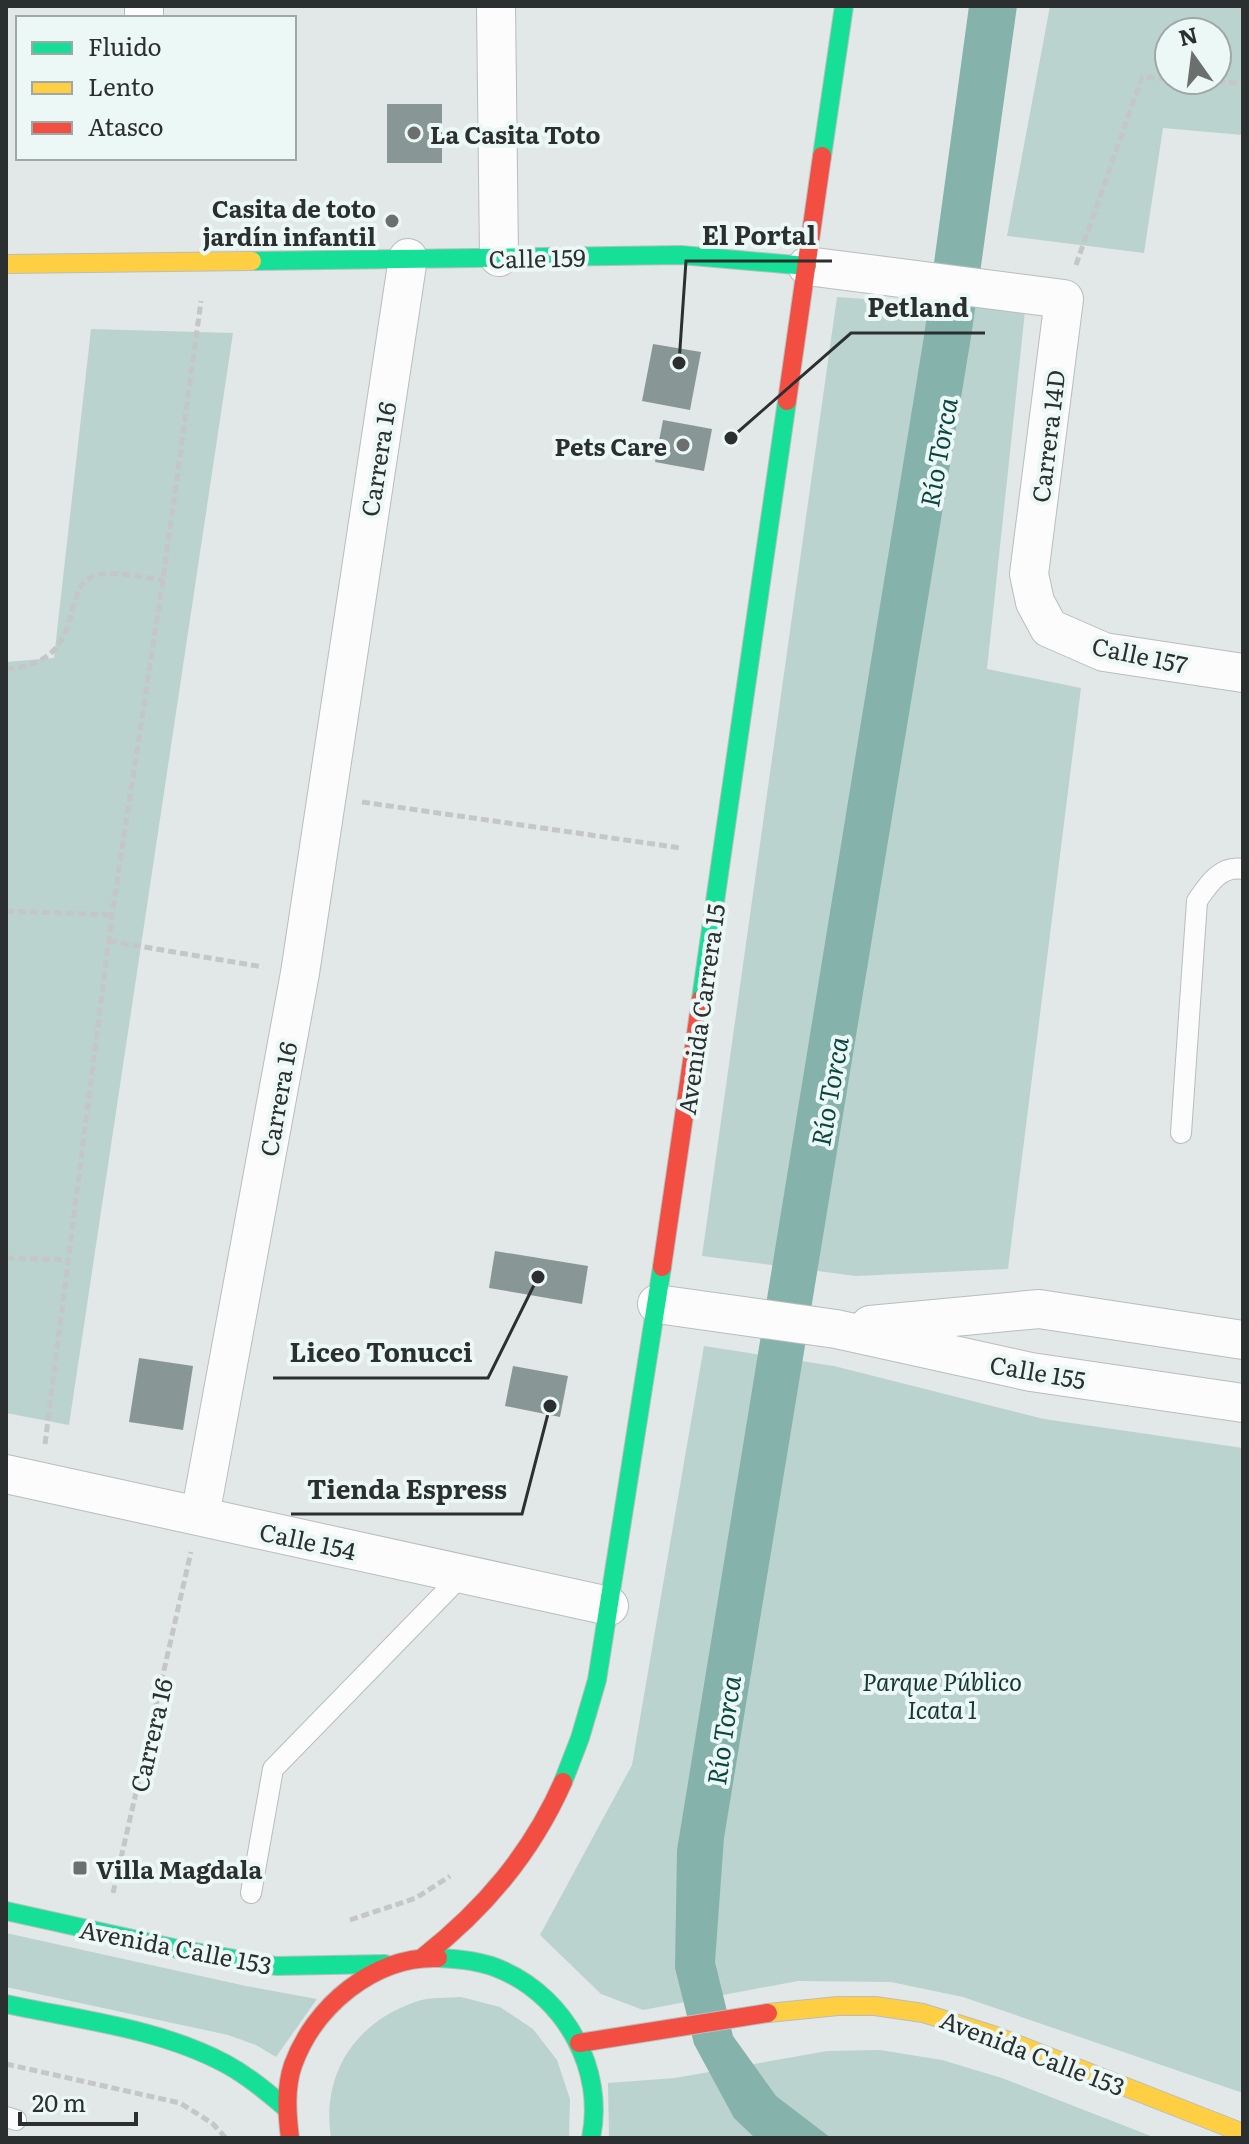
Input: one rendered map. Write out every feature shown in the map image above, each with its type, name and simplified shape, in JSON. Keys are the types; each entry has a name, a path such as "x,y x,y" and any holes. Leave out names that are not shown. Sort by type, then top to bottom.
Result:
{"street":[{"path":"496,6 499,257"},
{"name":"Avenida Carrera 15","path":"423,1957 459,1928 494,1893 522,1854 556,1796 588,1720 609,1606 824,268 844,6"},
{"name":"Calle 159","path":"6,264 681,255 824,268 1064,299"},
{"name":"Carrera 16","path":"200,1516 300,973 408,258"},
{"name":"Carrera 14D","path":"1029,574 1064,299"},
{"name":"Calle 157","path":"1029,574 1035,602 1049,628 1104,652 1243,673"},
{"name":"Calle 155","path":"657,1304 836,1329 1031,1372 1243,1403"},
{"name":"Calle 155","path":"836,1329 1039,1309 1243,1340"},
{"name":"Calle 154","path":"23,1477 609,1606"},
{"name":"Avenida Calle 153","path":"6,1911 230,1960 276,1966 396,1963"},
{"path":"290,2138 286,2108 293,2065 311,2027 333,2001 361,1980 396,1963 423,1957 455,1957 486,1963 523,1980 556,2007 579,2043 593,2090 591,2138"},
{"path":"6,2004 142,2034 189,2048 224,2063 286,2108"},
{"name":"Avenida Calle 153","path":"579,2043 619,2040 756,2015 872,2006 931,2013 1243,2133"}],"lane":[{"path":"1181,1133 1197,901 1212,878 1235,868 1243,869"},
{"path":"251,1893 273,1769 463,1574"}],"path":[{"path":"1064,299 1142,77 1153,78"},
{"path":"23,1477 69,1260 112,915 207,261"},
{"path":"6,669 37,663 50,654 67,633 79,591 94,576 109,574 163,580"},
{"path":"326,797 691,850"},
{"path":"6,911 112,915"},
{"path":"109,941 300,973"},
{"path":"6,1258 69,1260"},
{"name":"Carrera 16","path":"104,1933 200,1516"},
{"path":"6,2064 180,2103 212,2123 226,2138"}],"green space":[{"path":"1050,6 1243,6 1243,135 1163,128 1144,253 1007,236"},
{"path":"837,297 1025,311 987,669 1081,688 1008,1269 856,1276 702,1256"},
{"path":"91,329 233,333 69,1425 6,1413 6,662 54,658"},
{"name":"Parque Público Icata 1","path":"704,1346 834,1366 1044,1419 1243,1448 1243,2093 963,1997 891,1982 798,1981 643,2010 601,1994 540,1935 632,1765"},
{"path":"6,1933 317,1999 276,2057 256,2045 228,2035 6,1987"},
{"path":"461,1997 500,2007 533,2029 557,2060 570,2099 569,2138 331,2138 329,2114 338,2071 361,2036 396,2010 418,2001"},
{"path":"880,2050 942,2060 1002,2078 1156,2138 609,2138 608,2083 675,2078 827,2051"}],"water":[{"name":"Río Torca","path":"969,6 1017,6 972,331 724,1838 715,1962 733,2036 776,2096 831,2138 755,2138 734,2118 694,2044 675,1968 677,1850 924,336"}],"building":[{"name":"La Casita Toto","path":"387,104 442,104 442,163 387,163"},
{"path":"653,344 701,352 690,410 642,401"},
{"name":"Pets Care","path":"663,420 712,429 704,471 655,462"},
{"path":"495,1251 588,1266 582,1304 489,1288"},
{"path":"139,1358 193,1366 183,1430 129,1422"},
{"path":"513,1366 568,1376 560,1417 505,1406"}],"traffic: fast":[{"path":"822,156 844,6"},
{"path":"252,261 681,255 807,266"},
{"path":"701,999 787,401"},
{"path":"563,1782 597,1680 662,1267"},
{"path":"6,1911 178,1949 276,1966 385,1964"},
{"path":"438,1958 480,1963 504,1971 546,1999 576,2040 586,2063 594,2112 591,2138"},
{"path":"6,2004 118,2026 174,2042 234,2069 286,2108"}],"traffic: slow":[{"path":"6,264 252,261"},
{"path":"768,2013 838,2006 875,2006 923,2013 993,2035 1243,2133"}],"traffic: jam":[{"path":"787,401 822,156"},
{"path":"662,1267 701,999"},
{"path":"423,1957 466,1920 504,1878 536,1833 563,1782"},
{"path":"290,2138 287,2101 290,2074 315,2024 331,2005 369,1976 391,1966 438,1958"},
{"path":"579,2043 768,2013"}],"place":[{"name":"La Casita Toto","path":"414,133"},
{"name":"Casita de toto jardín infantil","path":"392,221"},
{"name":"El Portal","path":"679,363"},
{"name":"Petland","path":"731,438"},
{"name":"Pets Care","path":"683,445"},
{"name":"Liceo Tonucci","path":"538,1277"},
{"name":"Tienda Espress","path":"550,1406"},
{"name":"Villa Magdala","path":"80,1868"}]}
